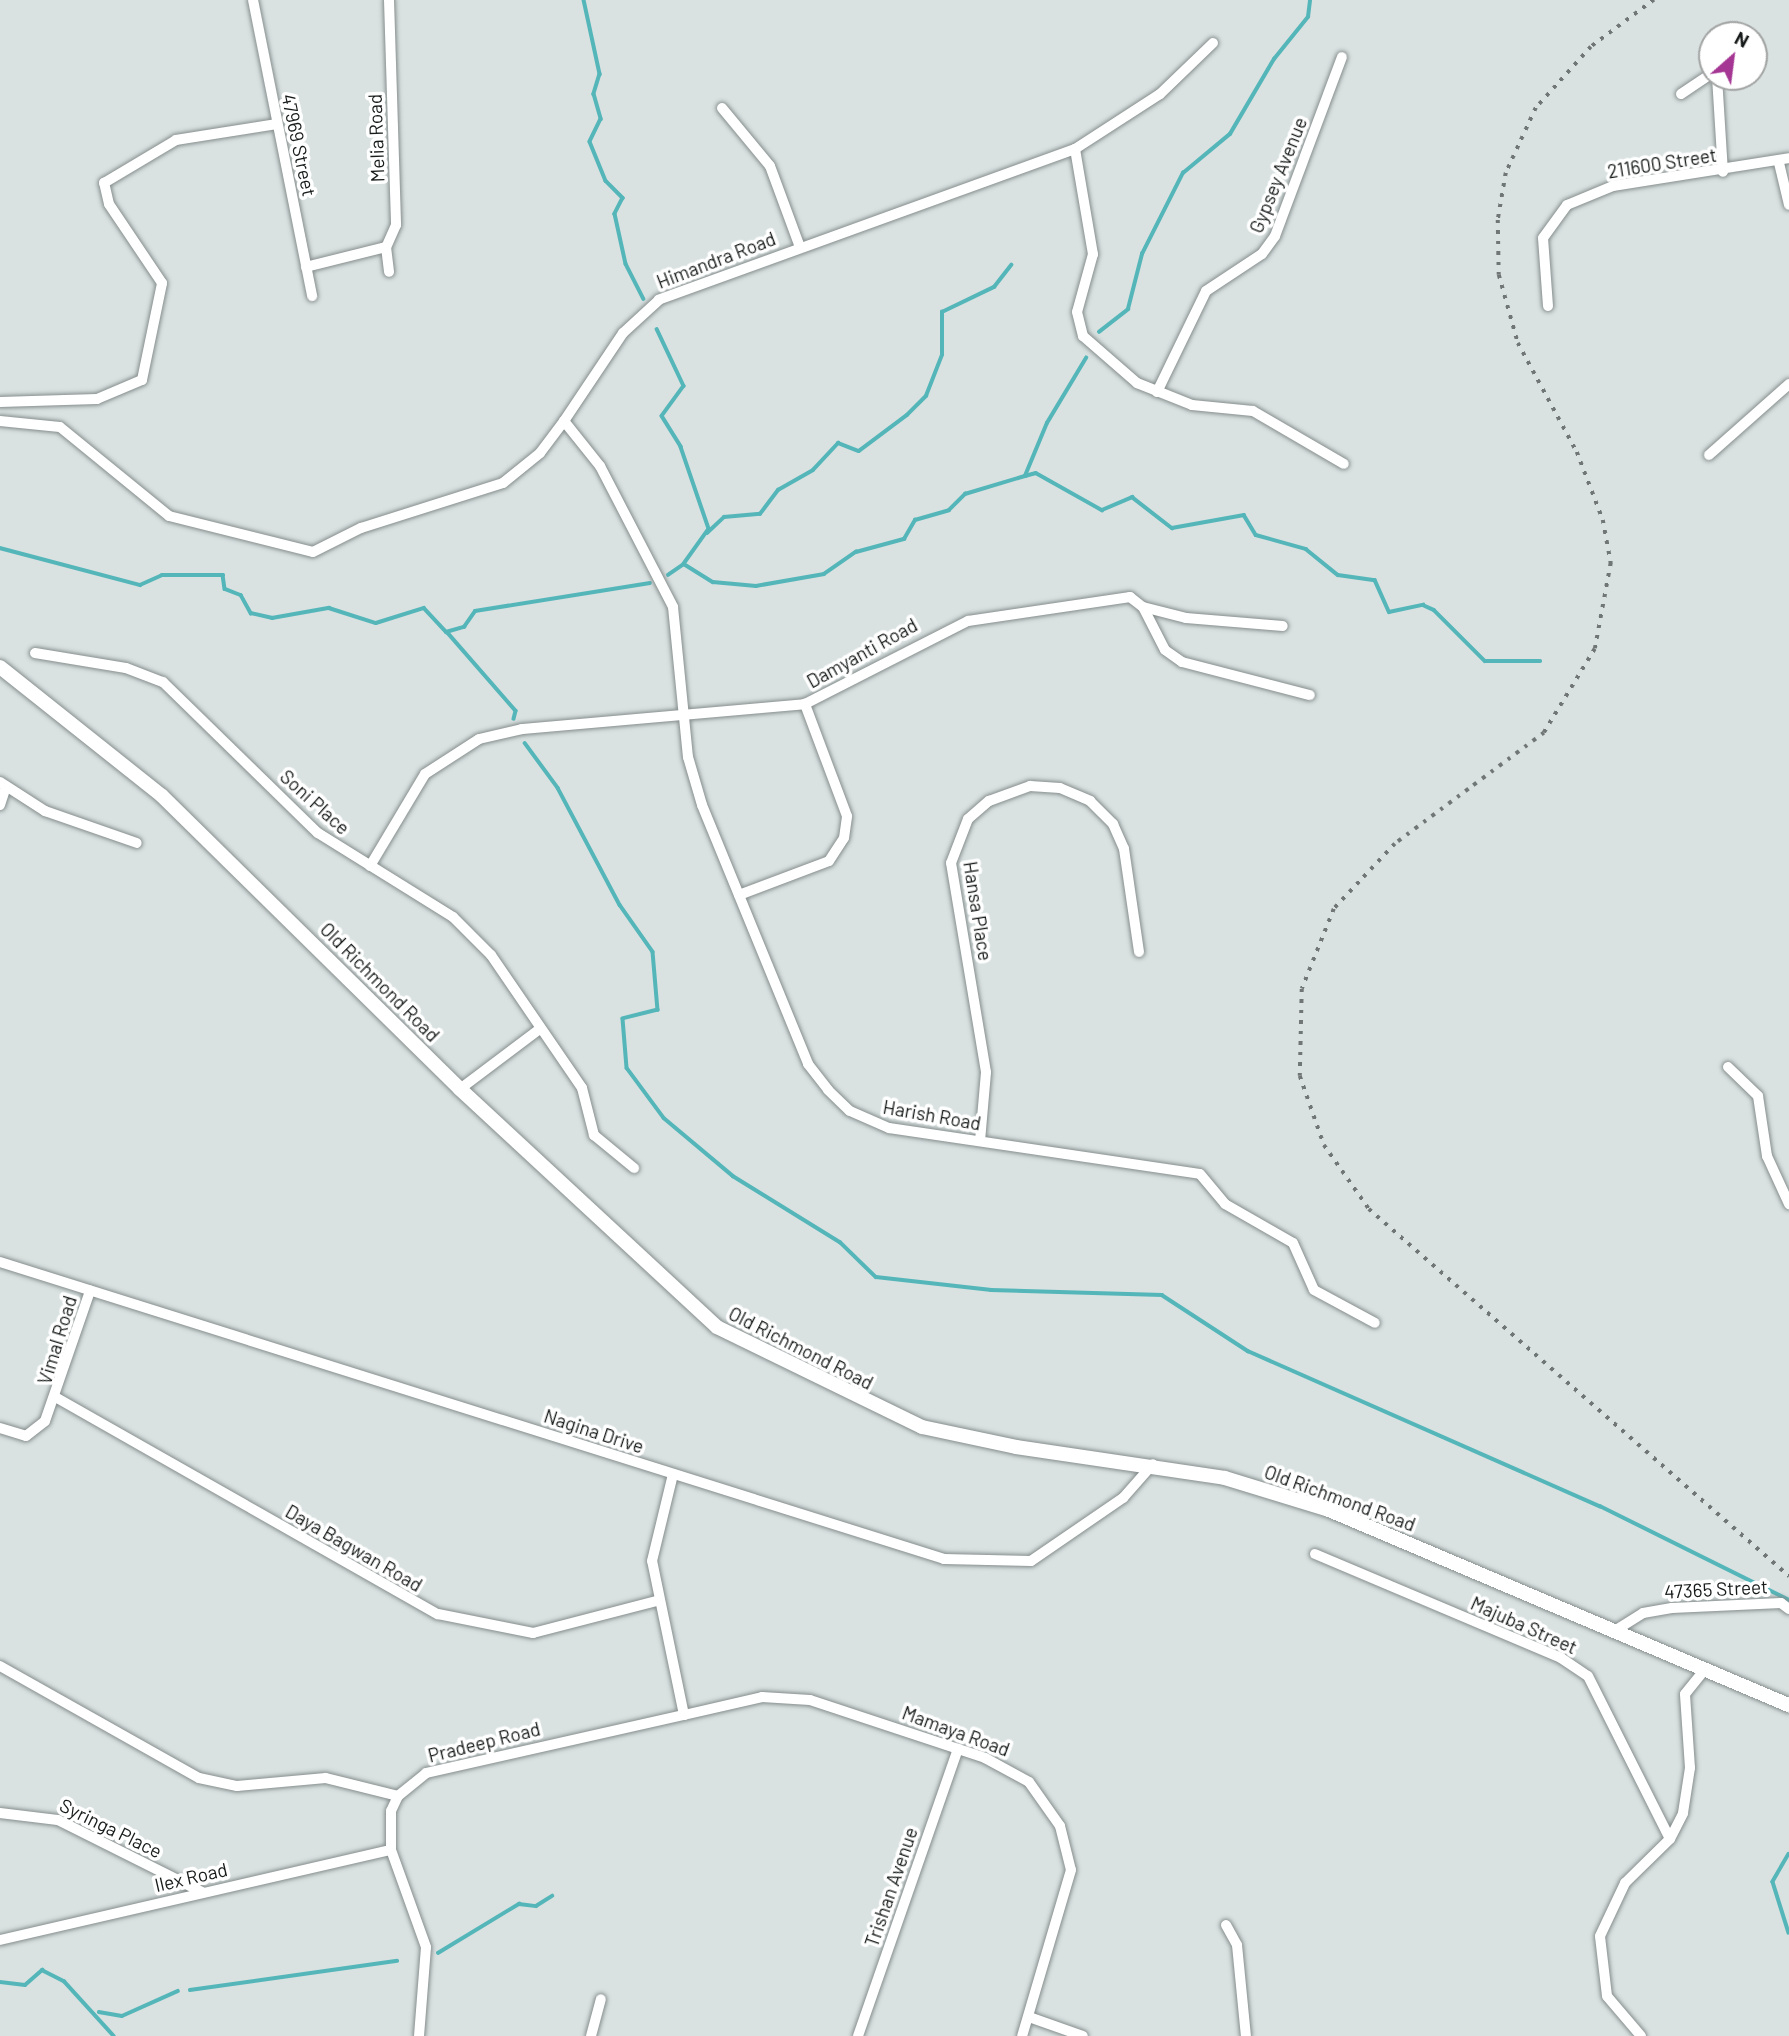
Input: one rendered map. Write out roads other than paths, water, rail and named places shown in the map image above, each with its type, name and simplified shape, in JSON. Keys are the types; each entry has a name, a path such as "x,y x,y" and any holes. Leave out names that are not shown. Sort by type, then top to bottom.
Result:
{"street":[{"name":"47969 Street","path":"253,0 312,296"},
{"name":"Melia Road","path":"389,0 396,225 387,247 389,272"},
{"name":"Himandra Road","path":"0,421 60,426 126,474 160,512 293,550 321,550 354,530 520,473 564,421 623,333 659,300 1075,149 1160,94 1213,43"},
{"name":"Gypsey Avenue","path":"1157,392 1206,292 1262,254 1275,236 1342,57"},
{"path":"1681,94 1698,82"},
{"path":"1720,91 1723,172"},
{"path":"722,108 770,166 800,247"},
{"path":"0,402 97,399 142,380 162,283 103,189 108,177 176,140 277,124"},
{"path":"1075,149 1093,254 1078,328 1109,361 1157,392 1192,405 1252,411 1344,464"},
{"path":"1784,161 1789,205"},
{"name":"211600 Street","path":"1548,306 1542,242 1559,210 1613,186 1784,161"},
{"path":"306,267 387,247"},
{"path":"1709,455 1789,384"},
{"path":"564,421 600,466 673,607 684,718"},
{"name":"Damyanti Road","path":"370,866 415,787 458,748 522,729 684,718 805,704 953,625 1121,596 1143,607 1283,626"},
{"path":"1143,607 1160,642 1182,662 1310,695"},
{"name":"Soni Place","path":"36,653 126,668 163,682 318,833 438,904 474,935 582,1088 594,1135 634,1168"},
{"name":"Old Richmond Road","path":"0,667 162,796 460,1089 692,1308 751,1346 922,1427 1016,1447 1153,1464 1225,1478 1329,1510 1789,1705"},
{"path":"739,895 829,861 844,838 847,816 805,704"},
{"name":"Harish Road","path":"684,718 702,805 808,1064 839,1102 888,1128 1208,1178 1225,1205 1293,1243 1314,1290 1375,1323"},
{"path":"0,805 3,784 45,811 137,843"},
{"name":"Hansa Place","path":"980,1142 986,1072 951,863 968,819 989,800 1030,786 1060,788 1090,801 1112,824 1124,849 1139,952"},
{"path":"460,1089 541,1028"},
{"path":"1728,1067 1758,1096 1767,1156 1789,1204"},
{"name":"Nagina Drive","path":"0,1262 944,1559 1019,1564 1050,1551 1124,1499 1153,1464"},
{"name":"Vimal Road","path":"0,1428 31,1435 57,1398 90,1291"},
{"name":"Daya Bagwan Road","path":"57,1398 438,1614 533,1633 657,1601"},
{"path":"673,1475 652,1548 657,1601 684,1715"},
{"name":"Majuba Street","path":"1315,1554 1561,1658 1588,1676 1670,1839"},
{"name":"47365 Street","path":"1616,1630 1658,1610 1785,1606"},
{"path":"0,1666 199,1778 236,1786 326,1778 398,1796 389,1823 391,1850 426,1947 419,2036"},
{"path":"1641,2036 1607,1996 1600,1936 1625,1883 1670,1839 1689,1783 1685,1694 1705,1669"},
{"name":"Mamaya Road","path":"684,1715 787,1696 958,1749 1029,1782 1066,1842 1069,1886 1023,2036"},
{"name":"Pradeep Road","path":"398,1796 426,1773 447,1766 684,1715"},
{"name":"Trishan Avenue","path":"858,2036 958,1749"},
{"name":"Syringa Place","path":"0,1813 58,1820 202,1892"},
{"name":"Ilex Road","path":"0,1940 391,1850"},
{"path":"1226,1925 1237,1945 1246,2036"},
{"path":"591,2036 601,1999"},
{"path":"1029,2017 1083,2036"}],"waterway":[{"path":"584,0 600,74 594,94 601,119 590,142 606,181 623,198 615,214 626,264 644,299"},
{"path":"1099,332 1128,309 1142,254 1183,173 1230,134 1274,59 1308,17 1310,0"},
{"path":"707,533 724,517 760,514 778,490 813,470 838,443 859,451 907,415 926,396 942,355 942,312 994,287 1011,265"},
{"path":"657,329 684,386 662,416 681,447 709,529 684,564"},
{"path":"668,575 684,564 713,582 756,586 824,574 856,552 904,539 915,520 949,510 965,494 1025,476 1047,423 1086,358"},
{"path":"1025,476 1036,473 1102,510 1132,497 1172,528 1244,515 1256,535 1306,549 1338,575 1375,580 1389,612 1423,605 1434,610 1485,661 1540,661"},
{"path":"0,548 140,585 162,575 223,575 225,589 241,595 251,613 272,618 329,608 376,623 424,608 446,632 464,627 475,611 650,583"},
{"path":"448,633 516,711 514,719"},
{"path":"525,743 558,788 620,905 653,952 658,1010 623,1019 627,1068 664,1118 733,1176 840,1242 876,1277 991,1290 1162,1295 1248,1351 1600,1506 1789,1600"},
{"path":"1789,1854 1773,1882 1789,1933"},
{"path":"438,1953 519,1904 536,1906 552,1896"},
{"path":"190,1990 397,1961"},
{"path":"0,1982 25,1985 42,1970 64,1981 114,2036"},
{"path":"99,2012 122,2016 178,1991"}],"railway":[{"path":"1654,0 1591,47 1536,108 1506,173 1498,220 1499,275 1518,343 1577,452 1603,520 1611,563 1595,649 1544,733 1395,844 1334,909 1302,989 1300,1076 1324,1145 1369,1209 1789,1576"}]}
